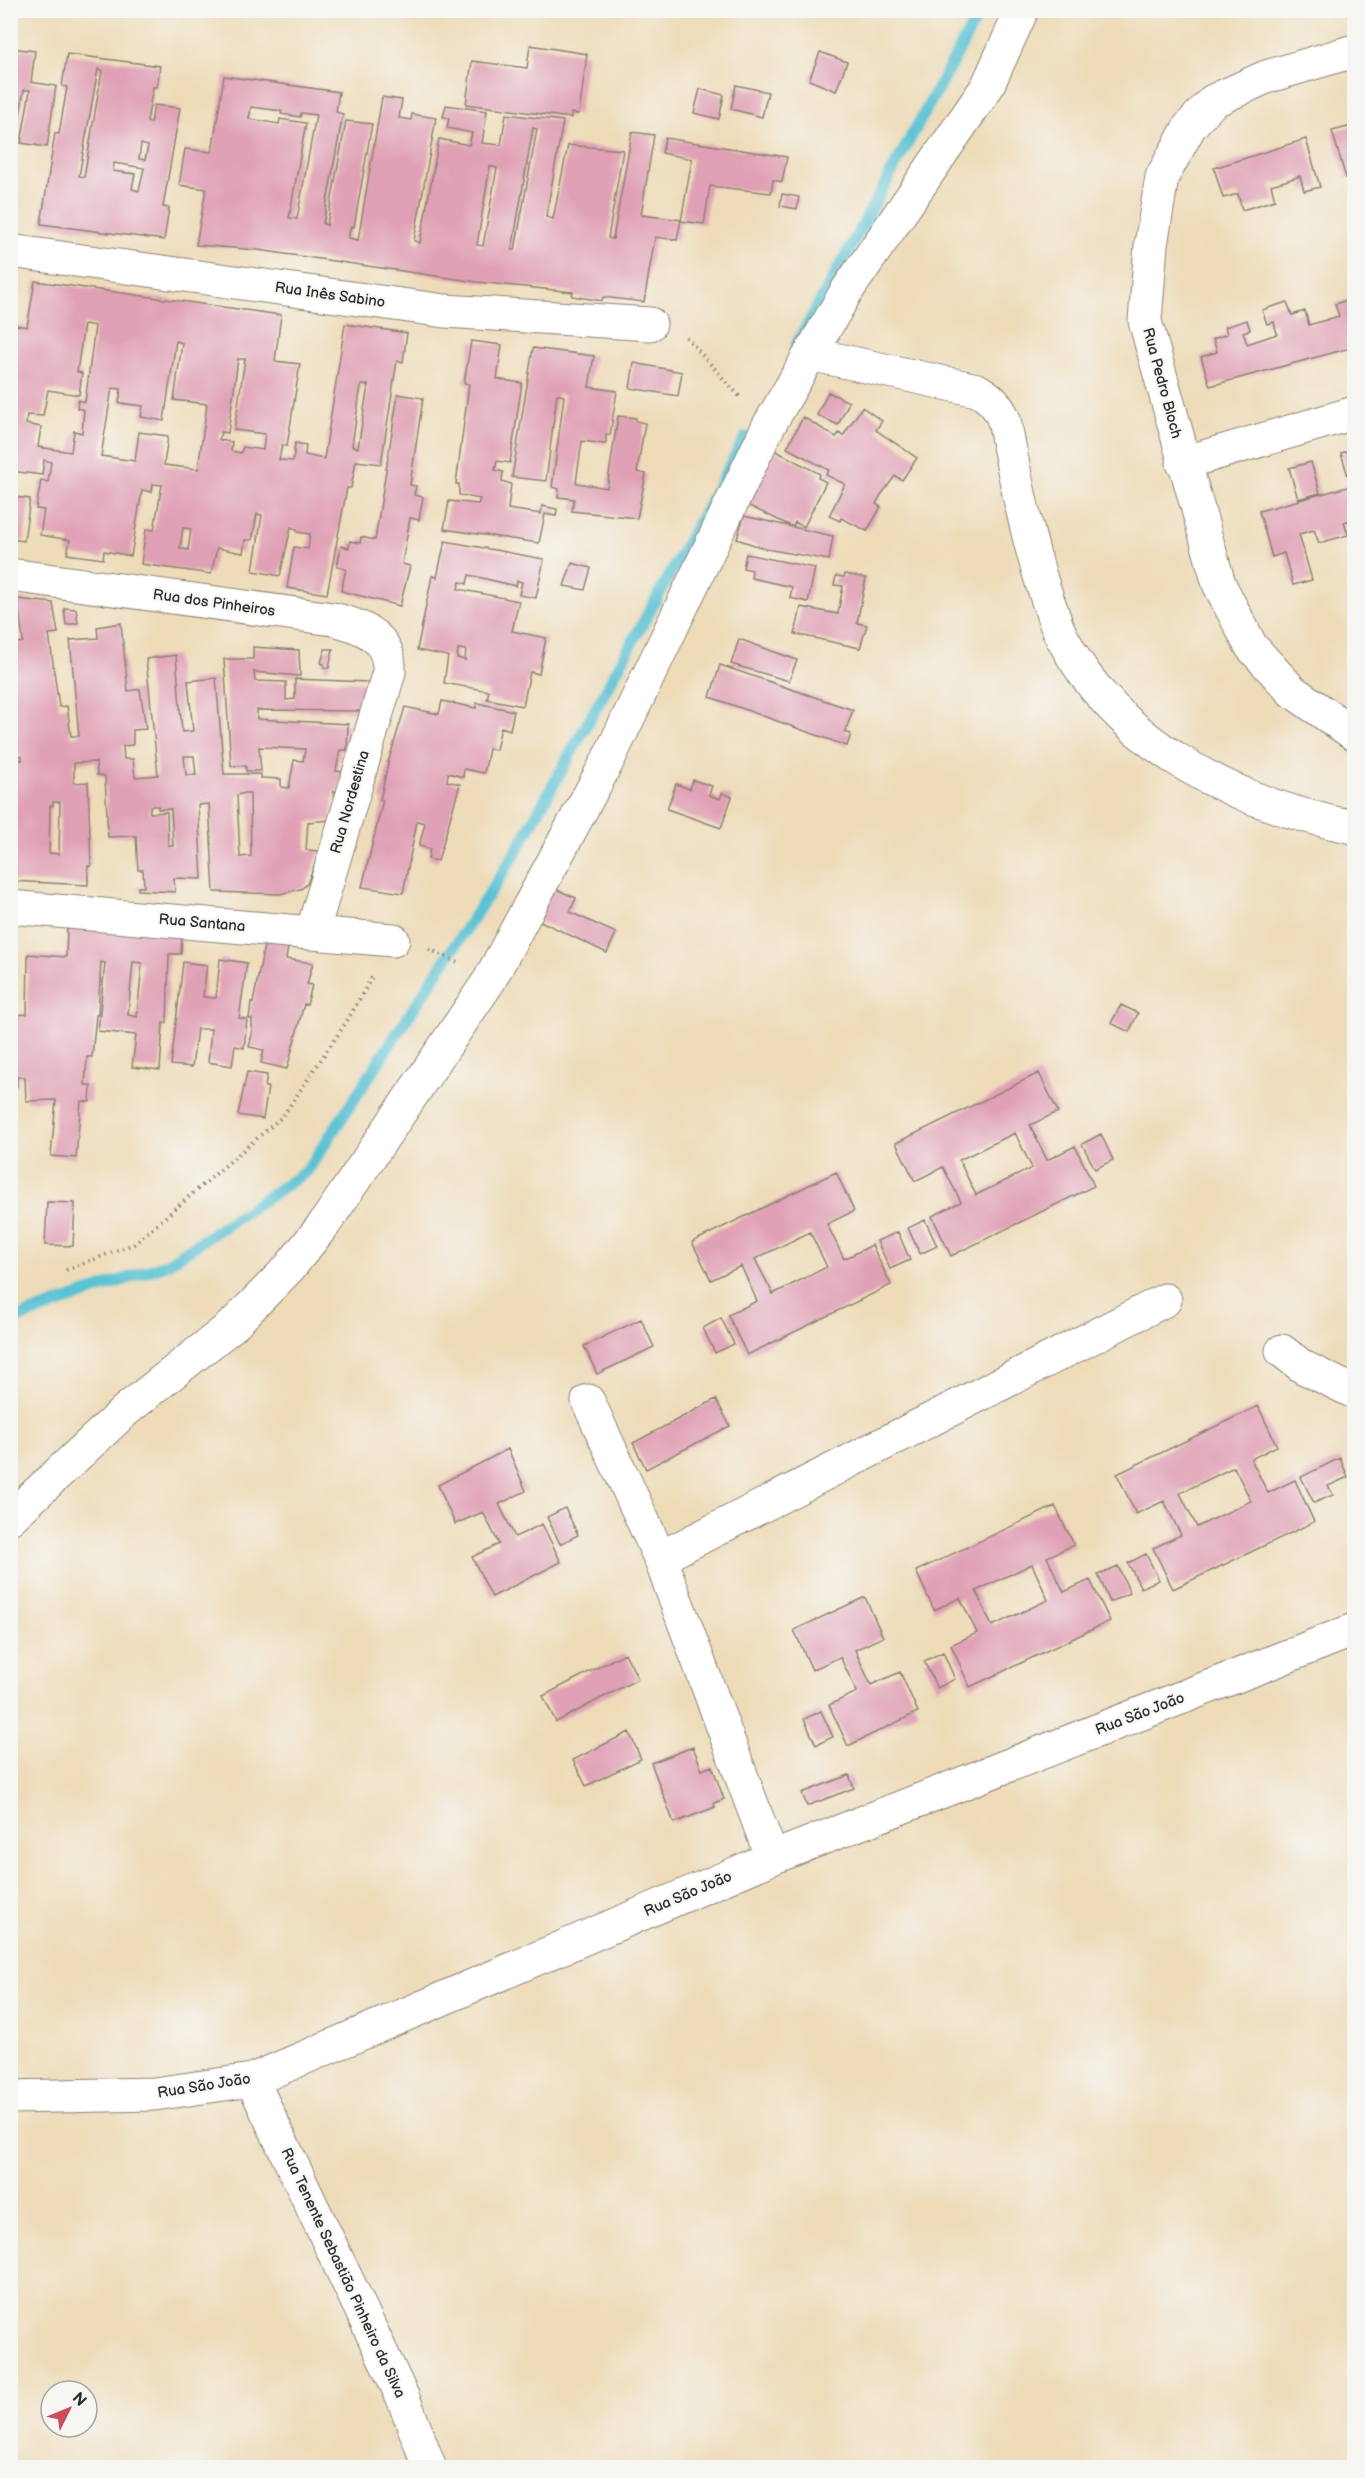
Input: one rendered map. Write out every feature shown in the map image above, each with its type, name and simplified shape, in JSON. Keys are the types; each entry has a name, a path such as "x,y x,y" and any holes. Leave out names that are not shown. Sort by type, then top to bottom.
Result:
{"street":[{"path":"10,1518 126,1410 233,1325 289,1268 325,1223 489,981 607,762 768,427 846,292 987,87 1022,10"},
{"name":"Rua Pedro Bloch","path":"1354,51 1266,77 1213,101 1190,126 1162,177 1151,245 1145,321 1183,463 1219,584 1251,646 1292,691 1354,734"},
{"name":"Rua Inês Sabino","path":"10,250 445,311 666,328"},
{"path":"810,354 977,390 992,399 999,407 1004,420 1038,572 1062,638 1085,676 1127,724 1212,781 1275,807 1354,826"},
{"path":"1183,463 1354,414"},
{"name":"Rua dos Pinheiros","path":"10,575 333,619 363,627 375,637 390,658 389,672"},
{"name":"Rua Nordestina","path":"312,933 389,672"},
{"name":"Rua Santana","path":"10,907 393,940"},
{"path":"660,1558 1165,1300"},
{"path":"1282,1351 1303,1366 1354,1392"},
{"path":"588,1401 660,1558 772,1858"},
{"name":"Rua São João","path":"10,2097 154,2094 252,2080 772,1858 1354,1630"},
{"name":"Rua Tenente Sebastião Pinheiro da Silva","path":"252,2080 403,2398 430,2468"}],"path":[{"path":"666,328 743,400"},
{"path":"66,1270 134,1244 283,1116 347,1021 393,940"}],"building":[{"path":"530,45 587,54 579,114 571,113 571,118 466,104 472,61 527,68"},
{"path":"10,48 35,51 31,82 56,86 47,147 21,143 30,90 24,90 12,164"},
{"path":"820,52 847,62 836,91 809,80"},
{"path":"67,54 160,66 157,87 153,87 147,122 151,123 154,105 180,108 163,207 169,208 164,240 41,224 55,133 59,134 67,87 62,86","holes":["98,69 102,71 84,177 79,176","141,144 148,146 145,160 139,159","114,163 144,168 139,191 132,189 135,174 113,171"]},
{"path":"224,76 339,92 336,112 343,114 323,224 327,225 346,121 372,124 354,227 351,226 348,238 358,240 382,97 402,100 399,118 411,120 412,114 436,118 414,241 420,243 439,139 469,145 472,133 447,128 449,118 443,117 446,105 487,111 482,143 501,145 506,114 563,121 546,217 553,219 568,145 623,150 608,238 613,239 632,132 654,135 641,215 681,220 677,240 655,237 644,302 603,297 602,301 572,296 573,292 477,282 258,250 196,245 206,189 179,185 185,149 212,152","holes":["251,107 282,111 281,114 300,117 301,113 316,115 297,219 289,218 306,123 280,119 279,124 249,119","533,128 537,129 515,250 512,250","490,166 497,168 483,246 477,245"]},
{"path":"736,85 768,92 762,117 731,109"},
{"path":"700,89 724,95 719,119 694,113"},
{"path":"1354,127 1354,176 1346,178 1332,131"},
{"path":"665,138 787,157 782,182 773,180 771,193 710,186 704,224 681,221 692,159 662,153"},
{"path":"1306,139 1320,187 1304,191 1300,176 1271,185 1275,200 1242,210 1238,194 1223,198 1214,168"},
{"path":"10,186 15,186 12,205 10,205"},
{"path":"782,194 799,197 797,209 780,206"},
{"path":"35,281 281,315 275,361 300,364 287,446 282,445 279,460 293,461 295,443 306,445 305,455 324,459 345,324 407,333 403,362 397,361 381,464 356,461 351,488 347,488 327,594 287,588 294,547 308,549 310,534 297,532 297,529 291,527 280,576 253,571 262,515 257,514 252,540 245,540 243,553 217,548 211,574 141,564 146,529 154,530 162,485 153,484 152,492 142,490 131,556 104,551 103,559 67,554 70,540 40,535 44,510 36,509 41,480 48,482 51,462 44,460 42,475 10,471 10,324 27,327","holes":["84,324 95,326 85,402 78,400 77,408 84,410 82,433 74,431 71,452 38,447 41,427 26,424 27,415 43,416 48,390 79,395 82,373 77,372","176,341 182,343 174,400 207,404 198,469 164,465 168,436 139,432 135,461 101,456 112,388 121,389 119,403 143,406 141,417 164,421","238,359 245,359 234,430 265,434 263,450 243,447 241,453 231,451 232,442 219,440 221,432 228,433","361,385 368,385 358,448 352,446","183,528 191,529 188,550 180,548"]},
{"path":"1350,299 1354,312 1354,347 1210,386 1201,357 1217,352 1213,339 1227,334 1225,327 1247,320 1250,330 1243,332 1247,344 1277,334 1274,322 1267,324 1262,310 1287,302 1292,315 1305,311 1309,325 1339,316 1335,304"},
{"path":"471,341 502,345 497,379 522,383 510,463 497,461 495,470 503,472 502,481 511,484 508,509 541,514 542,506 557,509 556,516 545,514 539,543 444,529 449,501 478,504 480,499 459,495 459,484 456,484 469,384 464,383"},
{"path":"533,348 594,356 589,387 617,391 610,435 606,435 606,444 582,441 576,483 607,488 618,416 636,418 636,421 645,423 637,472 646,474 637,518 572,511 574,499 558,497 559,489 552,487 564,396 557,394 546,481 512,477"},
{"path":"634,363 682,372 678,396 630,388"},
{"path":"828,392 849,402 838,425 817,415"},
{"path":"398,394 423,398 410,485 416,486 414,495 423,497 419,520 410,518 402,564 410,566 400,606 341,591 346,569 337,567 341,546 349,548 350,541 360,543 361,537 375,540"},
{"path":"862,407 882,421 876,430 917,458 902,480 895,476 881,495 876,504 881,507 867,531 841,518 840,521 829,516 845,484 826,475 829,470 787,448 803,417 836,437 839,433 843,436"},
{"path":"1354,449 1354,519 1344,522 1348,535 1319,543 1314,530 1299,534 1312,580 1293,585 1284,553 1272,557 1259,511 1351,486 1341,453"},
{"path":"774,450 820,474 818,478 826,482 804,527 795,522 793,527 747,505"},
{"path":"1311,462 1320,493 1298,499 1289,468"},
{"path":"10,486 16,487 15,497 30,499 24,541 10,539"},
{"path":"744,516 833,536 829,560 766,549 737,539"},
{"path":"445,541 544,559 536,598 519,595 522,582 517,581 516,586 469,575 467,584 460,582 458,589 519,601 512,631 546,638 539,674 530,672 523,706 487,699 489,691 444,683 448,656 417,650 432,576 437,577","holes":["458,649 466,650 465,660 457,658"]},
{"path":"746,554 815,568 808,602 790,598 792,587 751,578 752,570 743,568"},
{"path":"572,563 591,568 585,590 564,586"},
{"path":"845,574 866,578 857,623 867,625 860,648 795,634 801,607 838,614 843,586 834,585 836,576 844,577"},
{"path":"18,599 53,603 58,633 49,634 59,707 67,706 71,736 79,736 70,640 98,638 97,627 121,623 128,691 140,689 146,729 133,730 133,745 123,746 124,759 133,759 135,777 158,775 146,659 176,655 182,732 193,731 188,681 216,678 224,774 261,774 261,778 281,779 281,787 289,788 294,760 303,761 305,749 259,747 261,771 246,771 246,766 231,766 224,659 253,659 253,647 299,650 300,676 254,672 255,681 286,682 286,700 295,699 295,679 368,682 361,711 257,710 257,719 348,724 347,750 340,750 336,771 344,772 338,792 334,791 331,820 308,822 306,850 320,851 307,884 301,889 280,894 214,892 209,804 198,805 202,879 174,878 175,892 138,890 138,887 144,887 143,870 138,870 136,836 108,837 105,776 97,775 96,762 74,763 74,783 88,782 91,866 88,866 88,885 10,881 10,759 22,760 22,756 11,756 10,752 10,644 23,642","holes":["184,756 194,756 196,775 186,775","250,793 251,856 240,857 237,795","53,802 60,802 59,854 49,853 50,805 53,806","150,806 158,806 158,809 171,809 173,846 168,845 167,812 150,813"]},
{"path":"64,608 76,609 78,623 66,625"},
{"path":"739,639 797,660 789,681 731,664"},
{"path":"325,649 333,649 329,668 324,668 324,664 321,663"},
{"path":"720,665 853,710 845,732 851,734 847,746 710,697"},
{"path":"442,701 476,708 477,703 514,711 510,730 501,727 496,750 489,749 484,773 464,769 463,777 448,773 447,781 460,784 438,861 428,859 430,849 419,846 425,823 417,821 403,893 362,887 383,800 380,800 388,763 405,707 439,714"},
{"path":"693,780 712,786 709,795 720,799 722,793 732,797 721,828 667,809 676,784 690,789"},
{"path":"551,887 576,898 570,912 616,933 607,953 536,919"},
{"path":"67,927 182,933 181,954 169,954 167,1023 163,1023 160,1070 132,1067 136,1035 98,1031 105,963 101,962 98,1015 96,1015 92,1057 87,1057 85,1085 91,1085 90,1102 81,1101 76,1158 51,1156 56,1100 26,1101 25,1077 17,1077 17,1086 10,1087 10,934 15,934 14,1015 27,1014 28,954 66,957","holes":["133,962 142,963 137,1017 128,1015"]},
{"path":"266,935 290,937 286,959 313,963 307,984 312,985 307,1005 304,1004 287,1069 261,1063 264,1050 249,1047 252,1033 252,1019 249,1019 251,1002 253,1003"},
{"path":"220,959 247,963 239,1018 247,1019 244,1048 235,1046 232,1066 208,1062 211,1029 197,1029 192,1067 171,1065 183,962 207,965 203,997 216,998"},
{"path":"1121,1005 1138,1013 1129,1032 1111,1023"},
{"path":"247,1072 267,1075 265,1087 268,1087 263,1119 238,1115"},
{"path":"1039,1073 1058,1112 1030,1125 1047,1160 1075,1146 1094,1186 951,1256 932,1216 961,1202 943,1167 915,1181 896,1143","holes":["1015,1133 1032,1168 976,1195 959,1160"]},
{"path":"1101,1134 1113,1160 1095,1169 1082,1144"},
{"path":"836,1172 854,1211 827,1224 844,1259 872,1245 891,1285 747,1355 728,1315 757,1301 741,1266 711,1280 692,1242","holes":["810,1232 827,1267 773,1294 755,1259"]},
{"path":"47,1202 75,1203 73,1246 45,1245"},
{"path":"925,1220 937,1246 920,1254 908,1228"},
{"path":"898,1232 910,1260 890,1269 877,1241"},
{"path":"721,1318 734,1344 715,1353 703,1328"},
{"path":"641,1319 654,1347 597,1374 584,1346"},
{"path":"716,1399 730,1426 646,1469 633,1443"},
{"path":"1258,1406 1277,1446 1251,1459 1268,1493 1295,1480 1314,1522 1173,1589 1153,1548 1181,1535 1164,1501 1136,1514 1117,1474","holes":["1234,1467 1251,1501 1197,1527 1180,1493"]},
{"path":"508,1449 526,1491 499,1504 515,1537 542,1524 561,1562 492,1597 472,1557 499,1544 483,1512 455,1524 438,1485"},
{"path":"1340,1458 1348,1477 1328,1486 1333,1495 1314,1503 1301,1477"},
{"path":"1055,1506 1074,1545 1047,1557 1064,1592 1090,1580 1110,1621 970,1687 951,1645 977,1633 960,1598 934,1610 916,1571","holes":["1032,1564 1048,1600 992,1626 976,1591"]},
{"path":"565,1508 578,1535 560,1544 547,1517"},
{"path":"1146,1554 1159,1580 1141,1588 1128,1563"},
{"path":"1118,1566 1130,1593 1110,1602 1098,1575"},
{"path":"865,1597 883,1637 855,1650 871,1685 900,1672 918,1712 848,1746 829,1705 857,1692 840,1657 812,1670 794,1630"},
{"path":"943,1652 955,1679 937,1688 924,1661"},
{"path":"625,1653 638,1679 556,1722 543,1696"},
{"path":"821,1711 833,1737 816,1745 804,1719"},
{"path":"629,1732 641,1759 586,1786 573,1760"},
{"path":"693,1747 702,1770 712,1766 724,1799 714,1803 715,1807 674,1823 651,1763"},
{"path":"849,1775 854,1788 807,1806 802,1793"}],"waterway":[{"path":"796,346 981,10"},
{"path":"10,1321 167,1264 307,1171 515,854 746,437"}]}
